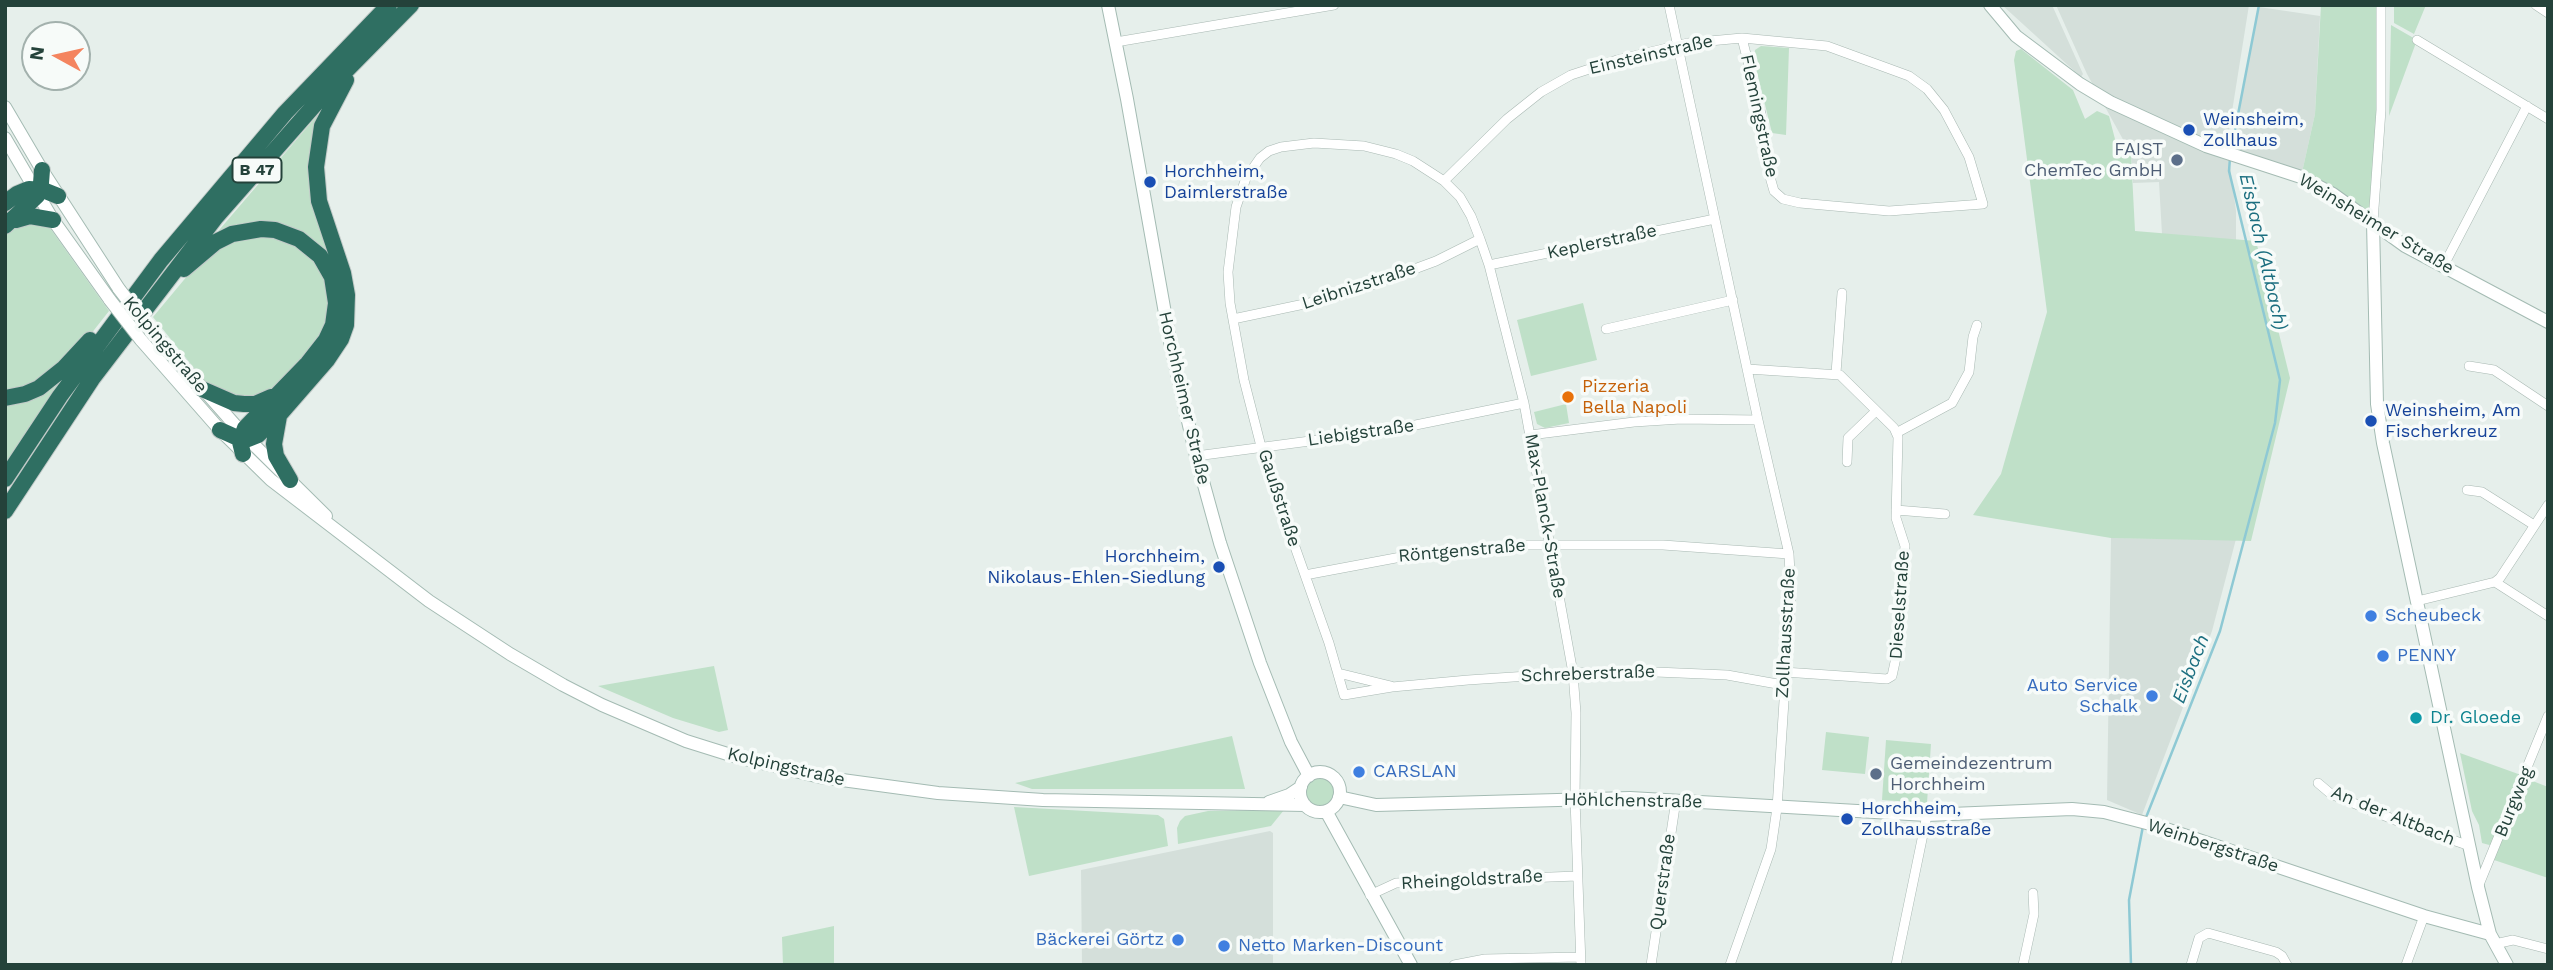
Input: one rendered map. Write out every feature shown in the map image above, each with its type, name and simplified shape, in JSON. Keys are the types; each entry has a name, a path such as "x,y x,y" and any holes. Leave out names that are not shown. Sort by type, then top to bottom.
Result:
{"highway":[{"name":"B 47","path":"5,479 116,318 207,204 285,113 389,5"},
{"name":"B 47","path":"5,511 92,379 216,217 305,115 411,5"},
{"path":"220,430 243,441 258,435 327,360 341,339 347,295 343,273 319,201 316,167 318,144 322,126 332,104 374,41"},
{"path":"6,225 31,204 42,170"},
{"path":"5,203 20,192 37,191 58,196"},
{"path":"6,225 30,216 53,220"},
{"path":"147,305 216,242 232,234 261,229 288,234 299,239 320,256 335,288 335,315 327,340 276,395 243,441"},
{"path":"5,398 39,388 64,368 96,333 116,318"},
{"path":"202,389 234,403 244,404 255,404 276,395"},
{"path":"280,414 274,444 276,456 290,481"}],"main road":[{"name":"Horchheimer Straße","path":"1108,5 1171,347 1196,456 1220,542 1260,663 1305,782"},
{"name":"Weinsheimer Straße","path":"1990,5 2016,36 2080,84 2110,102 2206,146 2301,177 2333,194 2405,246 2548,322"},
{"name":"Kolpingstraße","path":"5,107 58,196 119,289 296,502 429,601 563,685 685,741 737,757 820,776 938,793 1056,800 1305,805"},
{"name":"Kolpingstraße","path":"5,138 53,220 110,300 141,340 220,430"},
{"path":"2373,222 2376,404 2383,443 2478,887 2493,939 2507,965"},
{"name":"Kolpingstraße","path":"243,441 290,481 363,552"},
{"path":"1321,772 1332,776 1340,788 1339,797 1335,805 1326,811 1313,811 1301,798 1305,782 1321,772"},
{"name":"Kolpingstraße","path":"1262,804 1289,795 1305,782"},
{"name":"Höhlchenstraße","path":"1339,797 1376,806 1575,799 1675,800 1927,815"},
{"name":"Weinbergstraße","path":"1927,815 2072,809 2104,812 2154,825 2493,939"},
{"path":"1326,811 1411,965"}],"street":[{"path":"1116,42 1296,8 1334,5"},
{"name":"Zollhausstraße","path":"1669,5 1789,554 1791,594 1777,808 1771,849 1730,965"},
{"path":"2373,222 2381,110 2381,5"},
{"path":"2536,5 2548,13"},
{"name":"Einsteinstraße","path":"1444,181 1507,119 1555,84 1593,67 1679,46 1717,39 1742,38 1828,46 1909,76 1927,89 1944,110 1969,156 1983,204"},
{"name":"Flemingstraße","path":"1742,38 1761,114 1770,177 1774,191 1783,198 1889,211 1983,204"},
{"path":"2417,40 2548,119"},
{"path":"2444,265 2526,106"},
{"name":"Gaußstraße","path":"1338,673 1261,446 1244,380 1228,272 1236,207 1246,178 1260,158 1281,147 1314,144 1364,146 1413,161 1444,181"},
{"name":"Max-Planck-Straße","path":"1444,181 1460,197 1471,216 1489,265 1524,403 1573,673 1580,961"},
{"name":"Keplerstraße","path":"1489,265 1715,219"},
{"name":"Leibnizstraße","path":"1233,319 1328,299 1366,287 1436,261 1480,239"},
{"path":"1836,373 1842,293"},
{"path":"1606,329 1732,300"},
{"path":"1747,369 1836,373 1898,432 1952,403 1969,372 1977,325"},
{"path":"2469,366 2494,370 2548,405"},
{"name":"Liebigstraße","path":"1196,456 1386,431 1524,403"},
{"path":"1847,462 1848,438 1876,411"},
{"path":"1530,435 1634,422 1682,419 1758,420"},
{"name":"Dieselstraße","path":"1784,673 1887,678 1892,676 1897,653 1905,546 1896,510 1898,432"},
{"path":"2468,490 2482,492 2534,525"},
{"path":"2417,601 2495,582 2548,505"},
{"path":"1896,510 1945,514"},
{"name":"Röntgenstraße","path":"1304,575 1375,560 1503,546 1663,545 1789,554"},
{"path":"2495,582 2548,616"},
{"name":"Schreberstraße","path":"1392,687 1338,673 1344,695 1392,687 1573,673 1701,673 1783,685"},
{"name":"Burgweg","path":"2478,887 2548,716"},
{"name":"An der Altbach","path":"2318,783 2331,794 2470,846"},
{"name":"Querstraße","path":"1651,965 1675,800"},
{"path":"1896,965 1927,815"},
{"name":"Rheingoldstraße","path":"1370,895 1396,883 1577,876"},
{"path":"2024,965 2034,914 2033,893"},
{"path":"2406,965 2424,916"},
{"path":"2191,965 2199,938 2208,933 2276,952 2287,965"},
{"path":"2493,939 2512,940 2548,949"},
{"path":"1454,965 1485,959 1580,961"}],"shaded area":[{"path":"2002,5 2052,5 2083,74 2081,77"},
{"path":"2056,5 2249,5 2227,143 2236,211 2236,240 2162,234 2159,182 2133,183 2131,154 2087,74"},
{"path":"2259,7 2320,16 2315,114 2301,177 2233,154 2232,142"},
{"path":"2111,538 2236,539 2212,631 2142,815 2107,800"},
{"path":"1270,831 1273,833 1273,965 1082,965 1081,870"}],"green space":[{"path":"2321,5 2381,5 2373,222 2301,177 2315,114"},
{"path":"2394,5 2426,5 2414,34 2394,23"},
{"path":"2391,25 2417,40 2389,116"},
{"path":"1761,46 1789,48 1786,135 1772,133 1754,60 1755,50"},
{"path":"2021,49 2073,90 2085,119 2097,111 2109,116 2116,143 2125,143 2131,154 2135,231 2256,241 2290,378 2251,541 2111,538 1973,515 2001,474 2047,312 2014,60 2016,51"},
{"path":"327,104 317,218 335,262 260,222 241,224 214,236"},
{"path":"23,224 45,225 50,228 109,311 83,344 54,373 5,394 5,234"},
{"path":"264,233 301,245 325,274 331,311 321,340 275,389 243,400 206,383 153,317 193,269 221,248 242,238"},
{"path":"1583,303 1597,360 1531,376 1517,320"},
{"path":"58,384 5,464 5,405 32,399"},
{"path":"1566,404 1569,423 1545,428 1537,424 1534,412"},
{"path":"714,666 728,730 719,732 673,718 598,686"},
{"path":"1826,732 1869,737 1865,774 1822,770"},
{"path":"1232,736 1245,789 1032,789 1015,783"},
{"path":"1886,740 1931,744 1927,803 1882,800"},
{"path":"2460,753 2521,775 2493,846 2482,843 2479,825 2472,811"},
{"path":"1320,777 1326,778 1334,786 1334,798 1326,806 1320,807 1314,806 1306,798 1305,792 1306,786 1314,778"},
{"path":"2525,778 2548,787 2548,878 2494,860"},
{"path":"1014,807 1158,815 1164,819 1168,846 1029,876"},
{"path":"1284,810 1271,826 1178,844 1177,828 1185,816 1208,811"},
{"path":"834,926 834,965 783,965 782,937"}],"waterway":[{"name":"Eisbach (Altbach)","path":"2231,151 2259,5"},
{"name":"Eisbach","path":"2145,820 2220,631 2275,423 2280,380 2229,171 2230,158"},
{"name":"Eisbach","path":"2131,965 2129,900 2143,826"}],"place":[{"name":"Weinsheim, Zollhaus","path":"2189,130"},
{"name":"FAIST ChemTec GmbH","path":"2177,160"},
{"name":"Horchheim, Daimlerstraße","path":"1150,182"},
{"name":"Pizzeria Bella Napoli","path":"1568,397"},
{"name":"Weinsheim, Am Fischerkreuz","path":"2371,421"},
{"name":"Horchheim, Nikolaus-Ehlen-Siedlung","path":"1219,567"},
{"name":"Scheubeck","path":"2371,616"},
{"name":"PENNY","path":"2383,656"},
{"name":"Auto Service Schalk","path":"2152,696"},
{"name":"Dr. Gloede","path":"2416,718"},
{"name":"CARSLAN","path":"1359,772"},
{"name":"Gemeindezentrum Horchheim","path":"1876,774"},
{"name":"Horchheim, Zollhausstraße","path":"1847,819"},
{"name":"Bäckerei Görtz","path":"1178,940"},
{"name":"Netto Marken-Discount","path":"1224,946"}]}
